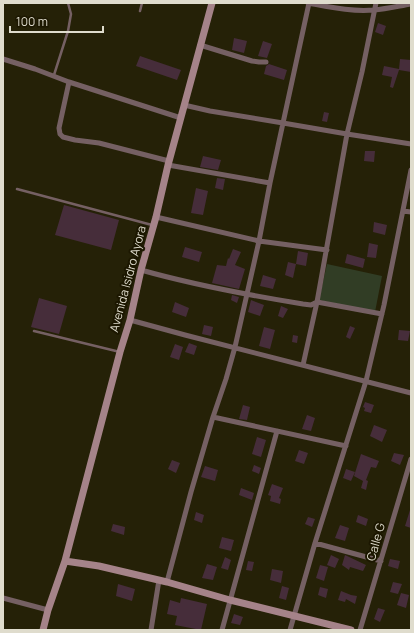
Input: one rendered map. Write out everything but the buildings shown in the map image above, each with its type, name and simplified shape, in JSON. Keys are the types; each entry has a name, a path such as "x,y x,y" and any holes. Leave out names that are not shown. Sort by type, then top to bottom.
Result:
{"street":[{"name":"Avenida Isidro Ayora","path":"43,630 48,610 66,561 120,352 130,320 141,270 154,226 184,105 212,3"},
{"path":"167,582 191,492 235,348 259,241 308,3 340,9 365,11 411,4"},
{"path":"303,364 327,250 347,134 362,72 376,3"},
{"path":"200,45 252,61 266,62"},
{"path":"3,59 181,118"},
{"path":"69,82 59,128 60,134 63,137 98,143 169,163 270,183"},
{"path":"184,105 210,111 411,144"},
{"path":"290,630 315,543 366,381 382,314 411,170"},
{"path":"403,211 411,212"},
{"path":"156,217 259,241 327,250"},
{"path":"141,270 175,280 247,295 311,305 317,302 382,314"},
{"path":"130,320 411,392"},
{"path":"213,417 346,446"},
{"path":"222,630 277,431"},
{"name":"Calle G","path":"360,630 411,462"},
{"path":"315,543 381,561"},
{"path":"66,561 99,566 159,580 230,600 351,630"},
{"path":"151,630 159,580"},
{"path":"3,598 48,610"}],"lane":[{"path":"54,76 66,39 71,14 68,3"},
{"path":"140,11 142,3"},
{"path":"17,189 154,226"},
{"path":"34,332 120,352"}],"green space":[{"path":"327,264 382,276 375,312 319,300"}]}
